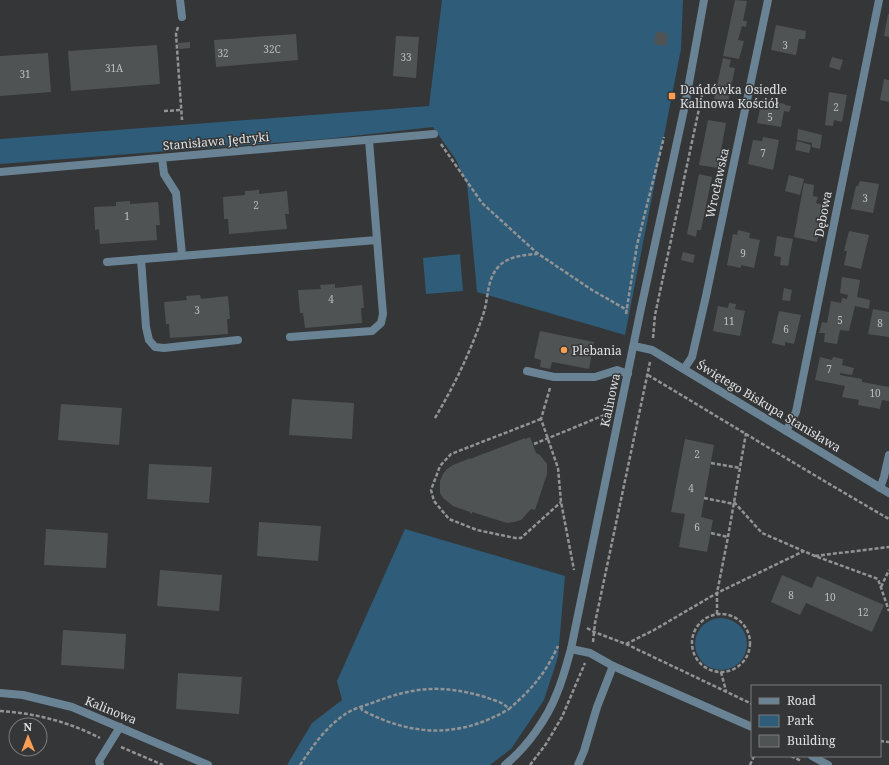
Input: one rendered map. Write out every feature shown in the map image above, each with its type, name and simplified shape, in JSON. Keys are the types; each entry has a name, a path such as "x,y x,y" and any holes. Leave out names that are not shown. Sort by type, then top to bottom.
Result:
{"street":[{"path":"180,0 182,17"},
{"name":"Kalinowa","path":"505,765 512,760 537,730 557,693 571,649 685,105 704,0"},
{"name":"Wrocławska","path":"684,369 692,357 706,296 768,0"},
{"name":"Dębowa","path":"786,431 796,412 879,0"},
{"name":"Stanisława Jędryki","path":"0,172 434,134"},
{"path":"290,337 372,331 381,323 383,314 368,140"},
{"path":"162,158 164,174 176,193 182,255"},
{"path":"107,262 377,240"},
{"path":"141,259 146,327 149,340 155,347 164,348 238,340"},
{"name":"Świętego Biskupa Stanisława","path":"634,346 652,350 889,493"},
{"path":"527,371 554,376 595,377 617,370 628,374"},
{"path":"880,488 889,455"},
{"path":"571,649 590,653 614,666 751,727"},
{"path":"578,765 584,751 597,707 614,666"},
{"name":"Kalinowa","path":"0,693 23,695 72,707 208,765"},
{"path":"100,765 99,761 120,727"},
{"path":"814,757 828,765"}],"path":[{"path":"182,17 176,34 182,120"},
{"path":"530,765 546,744 562,717 590,653 648,375 655,315 702,95"},
{"path":"164,111 182,110"},
{"path":"434,134 482,203 537,254 592,290 626,309 638,245 665,133"},
{"path":"435,418 454,387 484,314 492,276 500,265 517,256 537,254"},
{"path":"648,375 828,484 889,519"},
{"path":"554,376 541,419 558,468 561,502 574,570"},
{"path":"534,444 607,414"},
{"path":"541,419 452,454 440,466 435,476 432,490 434,501 449,520 477,530 515,538 521,538 561,502"},
{"path":"717,614 717,593 746,433"},
{"path":"711,463 740,468"},
{"path":"704,498 734,503 762,533 815,556 878,579 889,611"},
{"path":"711,534 728,536"},
{"path":"815,556 889,547"},
{"path":"626,644 654,630 717,593 804,551"},
{"path":"881,587 889,570"},
{"path":"721,613 732,615 740,619 751,638 751,646 749,654 743,663 736,669 721,672 708,669 701,665 695,657 692,648 692,637 695,628 701,621 709,616 721,613"},
{"path":"576,622 594,632 626,644 751,704"},
{"path":"361,707 362,710 390,723 411,728 454,730 473,725 493,718 509,709 528,693 541,678 560,641"},
{"path":"721,672 726,691"},
{"path":"300,765 318,738 345,714 396,694 424,689 448,689 470,693 493,700 509,709"},
{"path":"0,711 18,712 45,717 90,732 110,743 163,765"}],"green space":[{"path":"442,0 683,0 681,49 625,335 477,292 467,184 456,160 433,127 326,139 0,164 0,139 429,106"},
{"path":"460,254 463,291 426,294 423,258"},
{"path":"405,529 565,576 558,657 544,700 511,749 490,765 287,765 312,723 342,700 337,681"},
{"path":"721,618 735,622 743,630 747,644 743,658 735,666 721,670 707,666 699,658 695,644 699,630 707,622"}],"building":[{"path":"735,0 747,1 743,21 747,21 746,27 742,26 738,40 744,41 739,59 723,56"},
{"path":"889,14 889,37 884,36"},
{"path":"776,25 806,31 805,39 799,39 796,55 771,50"},
{"path":"656,31 668,34 666,46 654,44"},
{"path":"296,34 298,60 216,67 214,40"},
{"path":"396,36 419,37 416,78 393,76"},
{"path":"190,42 190,48 179,49 178,43"},
{"path":"157,45 160,84 71,91 68,51"},
{"path":"48,53 51,92 0,96 0,56"},
{"path":"832,57 843,60 840,70 829,67"},
{"path":"723,58 731,60 729,67 735,68 728,102 714,99"},
{"path":"884,79 889,80 889,102 880,100"},
{"path":"829,92 847,95 842,122 834,120 833,126 825,125"},
{"path":"762,99 791,106 789,112 784,111 781,127 757,123"},
{"path":"708,120 726,123 718,168 699,165"},
{"path":"798,129 822,135 820,149 812,147 812,143 797,140"},
{"path":"763,137 779,140 773,170 748,164 753,140 762,141"},
{"path":"797,141 811,145 809,153 795,150"},
{"path":"699,174 712,177 701,230 697,230 696,237 687,234"},
{"path":"789,175 804,179 800,195 785,191"},
{"path":"860,181 879,184 873,213 851,209 856,186 858,186"},
{"path":"804,183 814,185 813,196 818,197 816,203 825,205 817,242 794,237"},
{"path":"259,190 259,194 287,191 289,214 285,214 287,229 229,234 228,219 224,219 223,197 245,195 245,191"},
{"path":"130,201 130,204 158,202 160,225 156,225 157,240 100,244 99,229 95,230 94,207 116,206 116,202"},
{"path":"738,230 750,233 749,238 760,240 754,268 741,265 741,268 727,265 733,234 737,235"},
{"path":"849,231 869,235 861,269 844,265 847,251 844,251"},
{"path":"777,236 793,239 788,266 780,265 781,257 774,256"},
{"path":"683,252 695,255 693,263 681,260"},
{"path":"842,277 860,280 857,297 870,300 869,309 855,306 849,331 840,330 837,344 824,342 825,333 819,333 822,322 827,323 831,301 841,303 842,298 847,299 848,295 840,293"},
{"path":"335,284 335,288 362,285 364,308 361,308 362,323 305,328 303,313 300,313 298,290 321,289 320,285"},
{"path":"784,288 792,290 790,301 782,300"},
{"path":"200,295 201,299 228,296 230,319 227,319 228,334 170,338 169,324 166,324 164,302 187,300 186,296"},
{"path":"729,303 736,304 735,309 745,311 740,336 713,331 718,306 728,308"},
{"path":"873,309 889,312 889,337 868,334"},
{"path":"779,311 801,315 794,344 785,342 785,346 772,343"},
{"name":"Plebania","path":"540,331 594,342 589,369 552,362 550,369 540,367 541,360 534,358"},
{"path":"820,357 832,360 833,357 843,359 842,365 854,368 852,375 840,373 840,375 862,379 862,382 889,387 889,401 882,400 880,409 858,405 859,400 842,397 845,386 815,380"},
{"path":"292,399 354,403 352,439 289,435"},
{"path":"61,404 122,408 119,445 58,440"},
{"path":"530,437 536,453 540,455 547,464 547,474 535,510 531,509 521,520 507,523 472,512 472,514 453,506 443,498 440,493 440,481 447,469 468,458 470,459"},
{"path":"685,439 714,445 701,517 713,520 707,552 679,547 685,514 671,512"},
{"path":"149,464 212,467 209,503 147,499"},
{"path":"259,522 321,526 318,561 257,556"},
{"path":"46,529 108,533 106,568 44,565"},
{"path":"160,570 222,575 219,611 157,606"},
{"path":"782,575 812,588 817,576 884,605 872,632 806,603 800,615 771,602"},
{"path":"63,630 126,634 124,669 61,665"},
{"path":"178,673 242,677 239,714 176,709"}],"place":[{"name":"Dańdówka Osiedle Kalinowa Kościół","path":"672,96"},
{"name":"Plebania","path":"564,350"}]}
